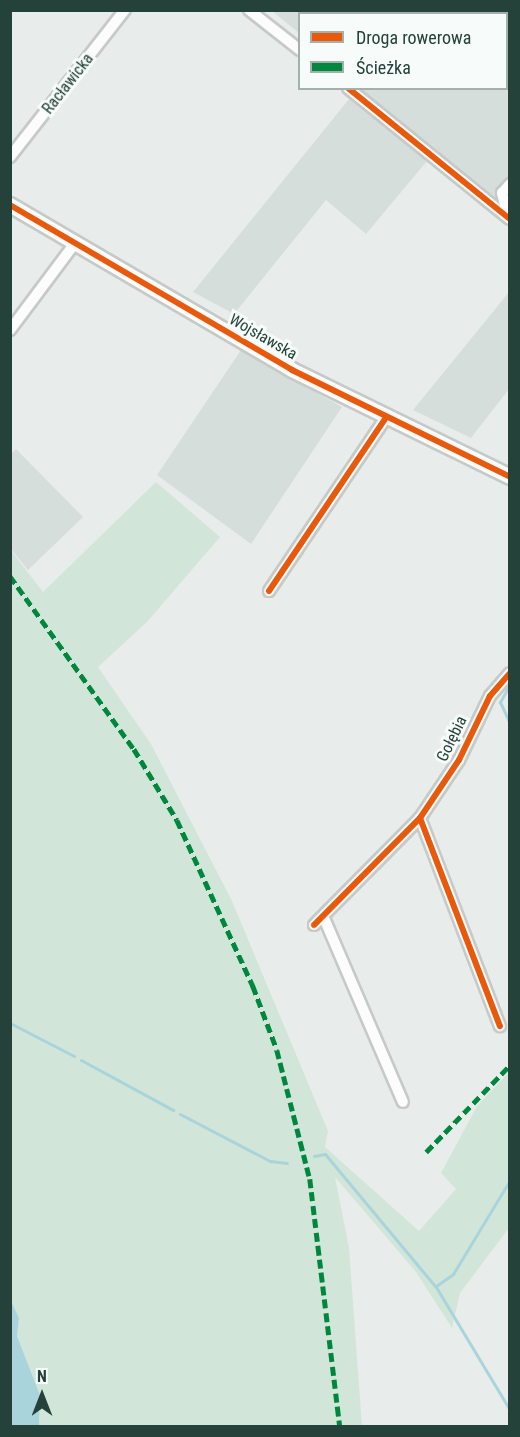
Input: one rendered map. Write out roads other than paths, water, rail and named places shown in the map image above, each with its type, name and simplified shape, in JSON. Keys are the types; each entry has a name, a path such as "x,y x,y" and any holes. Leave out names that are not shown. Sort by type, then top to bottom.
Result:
{"street":[{"name":"Racławicka","path":"10,157 125,10"},
{"path":"249,10 298,48"},
{"path":"350,90 509,218"},
{"path":"509,218 502,193 510,184"},
{"name":"Wojsławska","path":"10,205 385,419 510,477"},
{"path":"10,330 75,243"},
{"path":"269,591 385,419"},
{"name":"Gołębia","path":"314,925 324,918 420,818 459,760 490,696 510,673"},
{"path":"420,818 500,1026"},
{"path":"324,918 403,1102"}],"water":[{"path":"10,1299 19,1318 17,1336 40,1395 39,1426 11,1426"}],"waterway":[{"path":"510,684 500,702 510,723"},
{"path":"10,1023 74,1056"},
{"path":"81,1060 173,1110"},
{"path":"180,1114 270,1161 287,1163"},
{"path":"314,1156 325,1154 436,1287 510,1410"},
{"path":"436,1286 453,1274 510,1180"}]}
